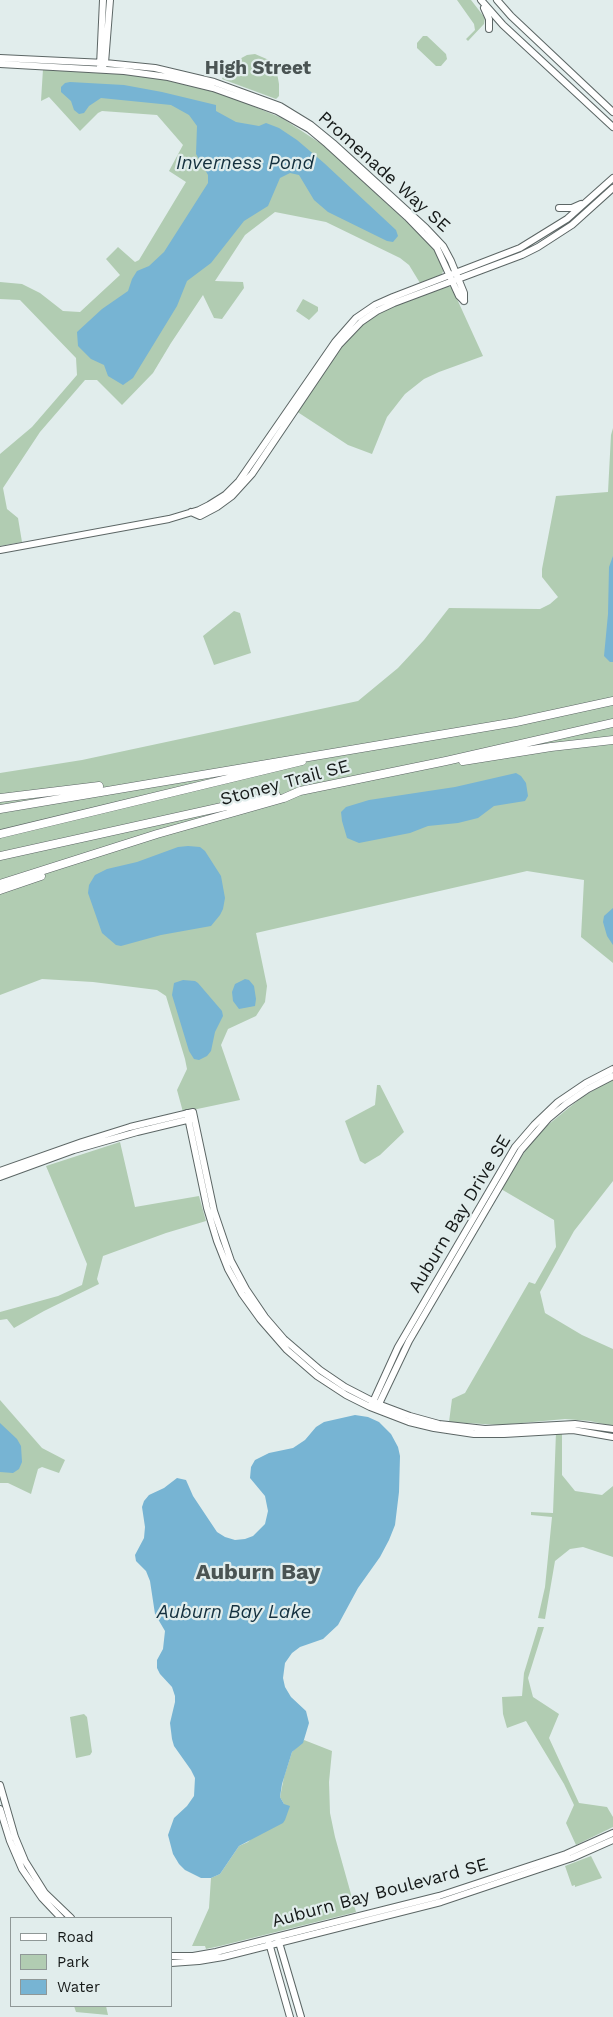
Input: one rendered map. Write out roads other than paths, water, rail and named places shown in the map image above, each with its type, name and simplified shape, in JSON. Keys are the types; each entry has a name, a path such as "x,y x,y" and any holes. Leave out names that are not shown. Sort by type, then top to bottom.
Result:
{"highway":[{"name":"Stoney Trail SE","path":"0,809 516,722 613,701"},
{"name":"Stoney Trail SE","path":"0,884 157,834 284,798 300,791 613,724"},
{"path":"446,761 469,761 551,747 613,740"},
{"path":"0,834 333,754"},
{"path":"0,798 138,781 163,780"},
{"path":"0,856 300,791"},
{"path":"0,890 78,863 108,850"}],"street":[{"path":"102,65 103,0"},
{"path":"102,65 110,0"},
{"path":"481,0 489,19 489,29"},
{"path":"481,0 503,25 613,127"},
{"path":"497,0 613,112"},
{"name":"Promenade Way SE","path":"0,58 102,65 168,77 213,88 264,106 294,120 327,144 407,217 436,248 454,277"},
{"name":"Promenade Way SE","path":"0,64 102,65"},
{"path":"0,550 168,519 191,512 200,516 218,507 232,496 252,474 339,345 361,322 377,311 534,241 567,219 613,178"},
{"path":"454,277 522,254 551,240 572,225 613,188"},
{"path":"559,208 572,208 587,202"},
{"name":"Auburn Bay Drive SE","path":"374,1406 398,1347 516,1147 534,1125 558,1102 586,1083 613,1069"},
{"name":"Auburn Bay Drive SE","path":"374,1406 409,1341 521,1150 548,1119 566,1104 588,1089 613,1076"},
{"path":"191,1116 212,1227 228,1268 242,1294 270,1331 302,1364 330,1385 409,1422 453,1431 504,1434 573,1430 613,1437"},
{"path":"0,1171 82,1142 191,1116"},
{"path":"0,1177 82,1148 191,1116"},
{"path":"374,1406 463,1427 508,1429 569,1424 591,1425 613,1430"},
{"path":"0,1785 15,1836 25,1861 45,1893 70,1917"},
{"path":"0,1809 12,1848 25,1874 42,1898 60,1917"},
{"path":"594,1846 613,1833"},
{"path":"594,1846 613,1840"},
{"name":"Auburn Bay Boulevard SE","path":"172,1956 206,1954 269,1942 441,1902 572,1858 594,1846"},
{"path":"278,1940 300,2017"},
{"path":"269,1942 290,2017"},
{"name":"Auburn Bay Boulevard SE","path":"172,1962 208,1960 269,1942"}],"water":[{"name":"Inverness Pond","path":"65,83 124,85 162,92 216,105 216,111 236,122 259,126 266,123 279,128 297,140 324,163 396,230 398,236 393,242 387,241 328,212 314,200 299,175 290,173 280,178 268,206 244,221 211,263 187,281 177,306 133,378 123,385 108,376 104,365 91,359 78,346 77,332 102,309 128,291 137,271 149,266 164,252 208,183 208,175 196,154 197,126 189,115 171,105 101,98 89,106 84,113 79,114 74,110 71,101 61,92 61,87"},
{"path":"613,556 613,662 610,662 604,656 608,614 609,567"},
{"path":"516,773 526,783 528,796 525,801 494,806 478,818 458,823 428,826 410,833 359,843 347,838 341,812 346,807 369,800 455,787"},
{"path":"178,847 200,847 205,851 221,876 225,898 220,915 211,926 161,935 121,946 116,945 102,933 88,893 89,885 95,875 107,869 137,862"},
{"path":"613,908 613,945 607,936 603,922 604,916"},
{"path":"245,979 249,980 254,986 255,1006 239,1009 233,1001 232,992 235,984"},
{"path":"183,980 198,983 222,1011 223,1016 215,1032 211,1051 207,1056 199,1060 194,1059 189,1051 172,995 174,983"},
{"name":"Auburn Bay Lake","path":"355,1415 368,1417 379,1422 391,1434 398,1447 400,1456 399,1492 395,1525 380,1557 358,1588 338,1625 323,1639 300,1647 292,1653 285,1663 283,1678 285,1687 291,1697 306,1711 309,1723 303,1743 292,1752 282,1784 280,1797 284,1804 290,1806 285,1820 283,1823 239,1846 220,1874 211,1878 201,1878 185,1870 179,1864 173,1854 168,1835 174,1818 187,1806 194,1796 195,1778 174,1746 172,1739 170,1723 175,1696 172,1687 157,1668 157,1660 163,1649 165,1631 155,1614 150,1581 146,1571 136,1561 135,1555 144,1538 145,1527 142,1507 149,1495 164,1488 177,1478 186,1480 193,1496 217,1532 235,1540 253,1536 265,1524 268,1511 265,1496 250,1478 251,1467 255,1460 269,1453 293,1448 305,1440 316,1427 324,1422"},
{"path":"0,1423 17,1439 21,1446 22,1462 19,1469 13,1473 0,1472"}],"district":[{"name":"High Street","path":"258,68"},
{"name":"Auburn Bay","path":"258,1573"}]}
